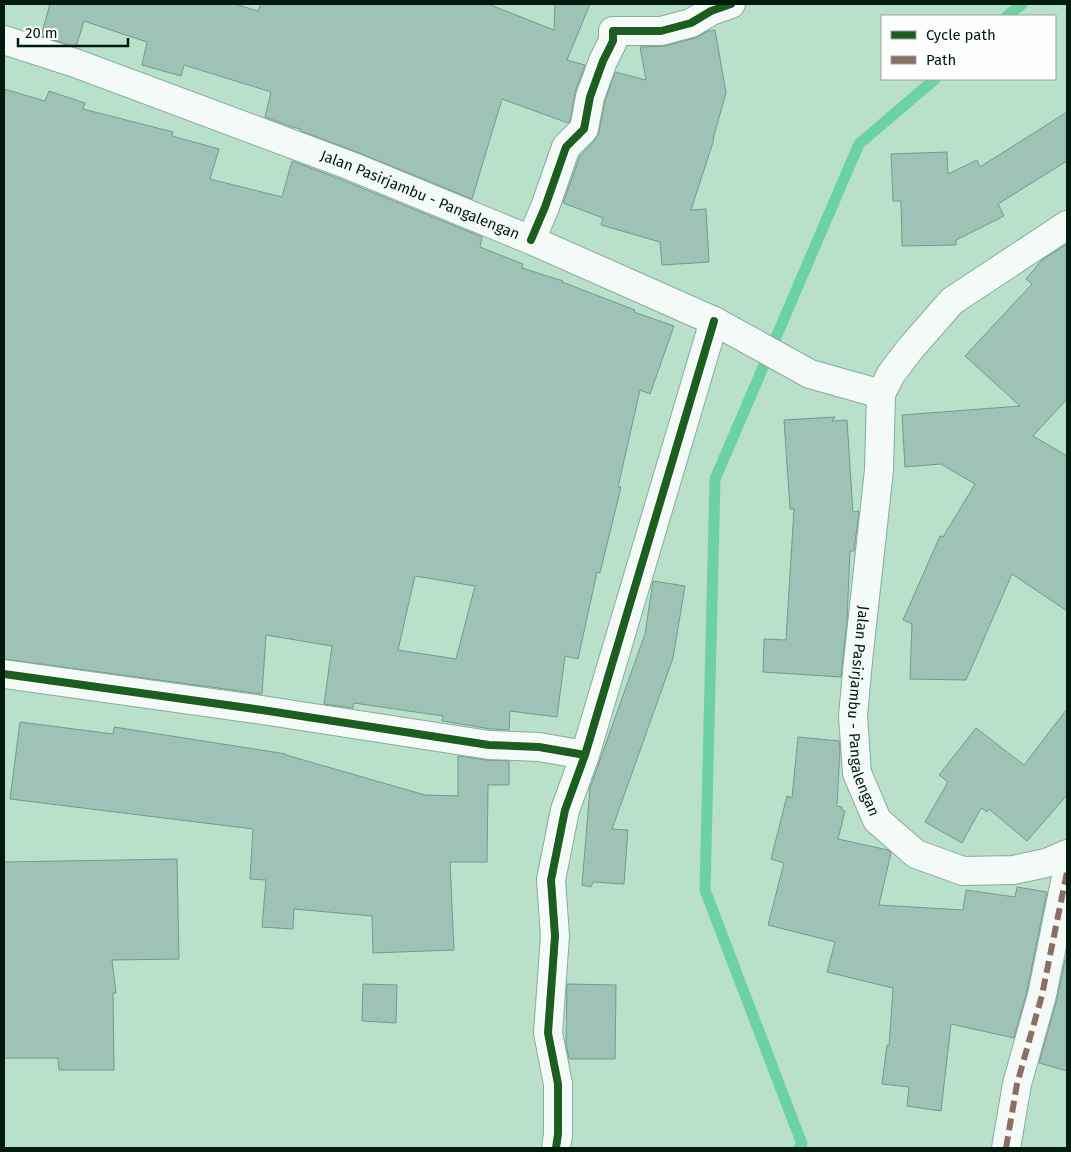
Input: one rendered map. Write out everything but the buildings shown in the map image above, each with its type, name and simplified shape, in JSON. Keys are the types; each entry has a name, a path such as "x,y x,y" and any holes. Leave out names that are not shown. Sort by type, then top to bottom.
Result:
{"street":[{"path":"531,240 566,148 584,129 590,97 613,40 613,31 661,31 691,23 711,11 731,4"},
{"name":"Jalan Pasirjambu - Pangalengan","path":"4,40 75,63 351,166 531,240 723,326 810,374 881,394"},
{"name":"Jalan Pasirjambu - Pangalengan","path":"1067,225 952,300 891,374 881,394 879,470 858,661 854,716 857,773 877,820 916,854 963,871 1013,870 1046,863 1067,854"},
{"path":"556,1148 558,1134 558,1084 548,1033 555,936 550,880 565,810 586,755 723,326"},
{"path":"4,674 262,710 489,745 539,747 586,755"},
{"path":"1006,1148 1017,1084 1042,995 1067,872"}],"waterway":[{"path":"1008,15 1022,4"},
{"path":"799,1148 802,1144 705,890 715,479 859,144 934,80"}],"marked path":[{"path":"1006,1148 1017,1084 1042,995 1067,872"}],"cycle path":[{"path":"531,240 566,147 584,129 590,97 603,61 613,41 613,31 661,31 691,23 711,11 731,4"},
{"path":"556,1148 558,1134 558,1084 548,1033 555,936 551,880 565,810 585,755 714,321"},
{"path":"4,674 262,710 489,745 539,747 585,755"}]}
